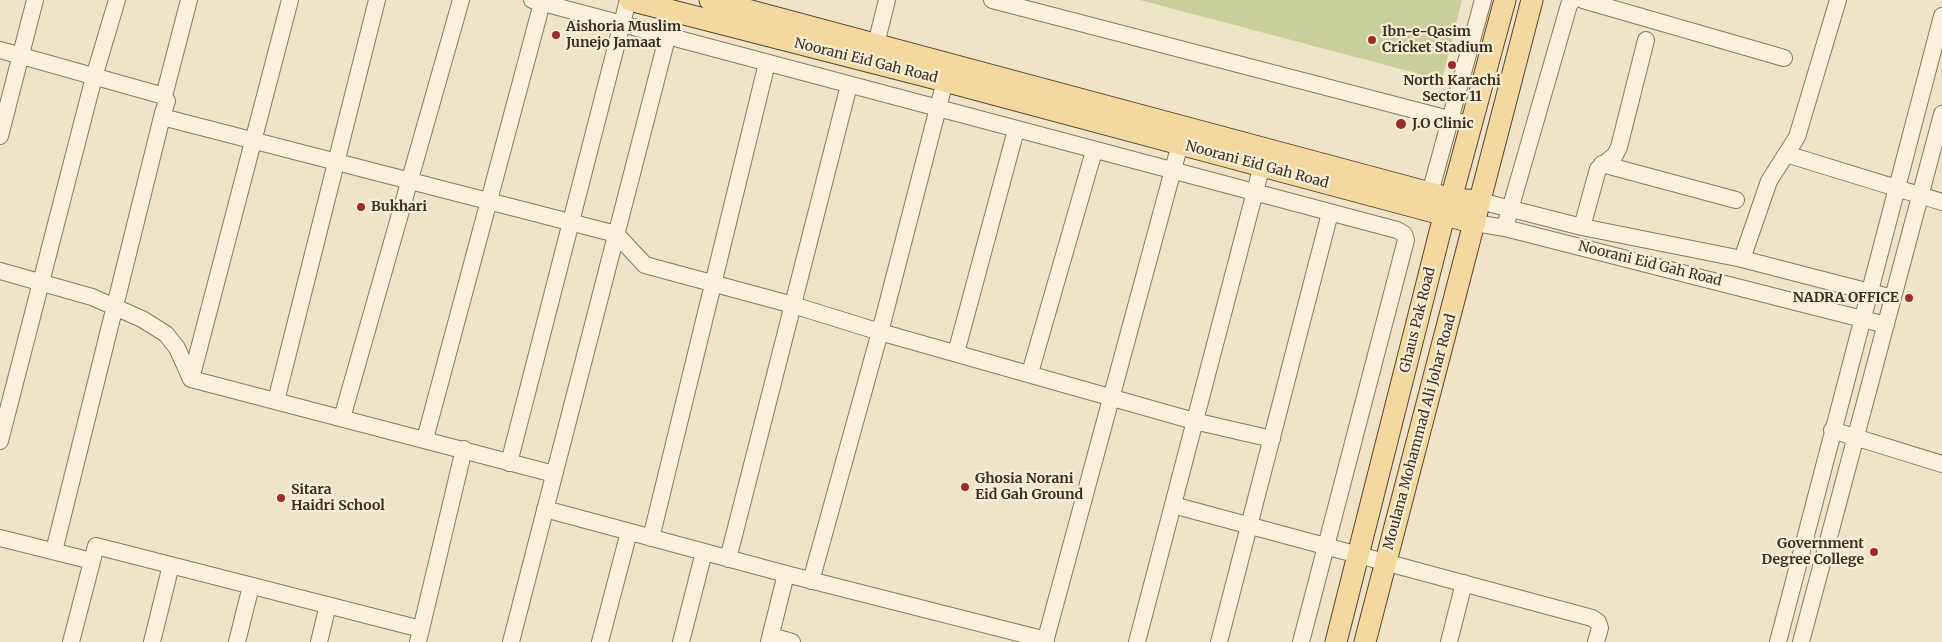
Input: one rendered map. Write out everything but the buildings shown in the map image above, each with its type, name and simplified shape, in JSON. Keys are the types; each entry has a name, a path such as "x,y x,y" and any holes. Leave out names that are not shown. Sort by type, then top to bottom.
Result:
{"main road":[{"name":"Noorani Eid Gah Road","path":"629,0 1262,165 1448,207 1480,201"},
{"name":"Noorani Eid Gah Road","path":"710,0 1430,193 1448,207 1475,223"},
{"name":"Ghaus Pak Road","path":"1336,642 1448,207 1505,0"},
{"path":"1480,201 1532,0"},
{"name":"Moulana Mohammad Ali Johar Road","path":"1365,642 1480,201"}],"street":[{"path":"0,136 35,0"},
{"path":"0,441 94,77 117,0"},
{"path":"54,551 116,307 162,113 167,101 164,96 189,0"},
{"path":"191,379 290,0"},
{"path":"276,401 376,0"},
{"path":"342,418 461,0"},
{"path":"509,462 629,0"},
{"path":"876,44 887,0"},
{"path":"992,0 1472,125"},
{"path":"1430,193 1483,0"},
{"path":"1505,228 1569,5 1573,0"},
{"path":"1583,0 1784,58"},
{"path":"1742,259 1768,181 1797,137 1838,0"},
{"path":"425,439 489,201 537,1 1172,172 1398,230 1404,234 1406,240 1301,642"},
{"path":"511,642 674,11"},
{"path":"1778,642 1942,16"},
{"path":"1582,227 1598,169 1615,155 1618,148 1646,40"},
{"path":"0,50 164,96"},
{"path":"650,538 767,63"},
{"path":"812,581 880,332 944,81"},
{"path":"728,559 850,85"},
{"path":"162,113 166,118 616,234 645,265 793,305 880,332 1194,421 1272,439"},
{"path":"1801,642 1942,114"},
{"path":"956,353 1016,130"},
{"path":"545,509 728,559 1045,641 1180,144"},
{"path":"1030,373 1094,151"},
{"path":"1786,154 1896,190 1942,202"},
{"path":"1602,164 1736,200"},
{"path":"1137,642 1262,165"},
{"name":"Noorani Eid Gah Road","path":"1480,201 1582,227 1742,259 1893,298"},
{"path":"1219,642 1330,212"},
{"name":"Noorani Eid Gah Road","path":"1475,223 1505,228 1886,325"},
{"path":"0,271 92,297 142,319 166,334 177,348 191,379"},
{"path":"191,379 554,474"},
{"path":"1832,430 1942,464"},
{"path":"71,642 96,546 328,606 420,635 464,449"},
{"path":"1173,505 1592,618 1598,622 1600,628 1596,642"},
{"path":"600,642 629,532"},
{"path":"0,538 92,561"},
{"path":"681,642 704,552"},
{"path":"152,642 171,565"},
{"path":"786,574 770,639 792,642"},
{"path":"1450,642 1464,583"},
{"path":"237,642 251,586"},
{"path":"319,642 328,606"}],"green space":[{"name":"Ibn-e-Qasim Cricket Stadium","path":"1140,0 1462,0 1442,80"}],"place":[{"name":"Aishoria Muslim Junejo Jamaat","path":"556,35"},
{"name":"Ibn-e-Qasim Cricket Stadium","path":"1372,40"},
{"name":"North Karachi Sector 11","path":"1452,65"},
{"name":"J.O Clinic","path":"1401,124"},
{"name":"Bukhari","path":"361,207"},
{"name":"NADRA OFFICE","path":"1909,298"},
{"name":"Ghosia Norani Eid Gah Ground","path":"965,487"},
{"name":"Sitara Haidri School","path":"281,498"},
{"name":"Government Degree College","path":"1874,552"}]}
